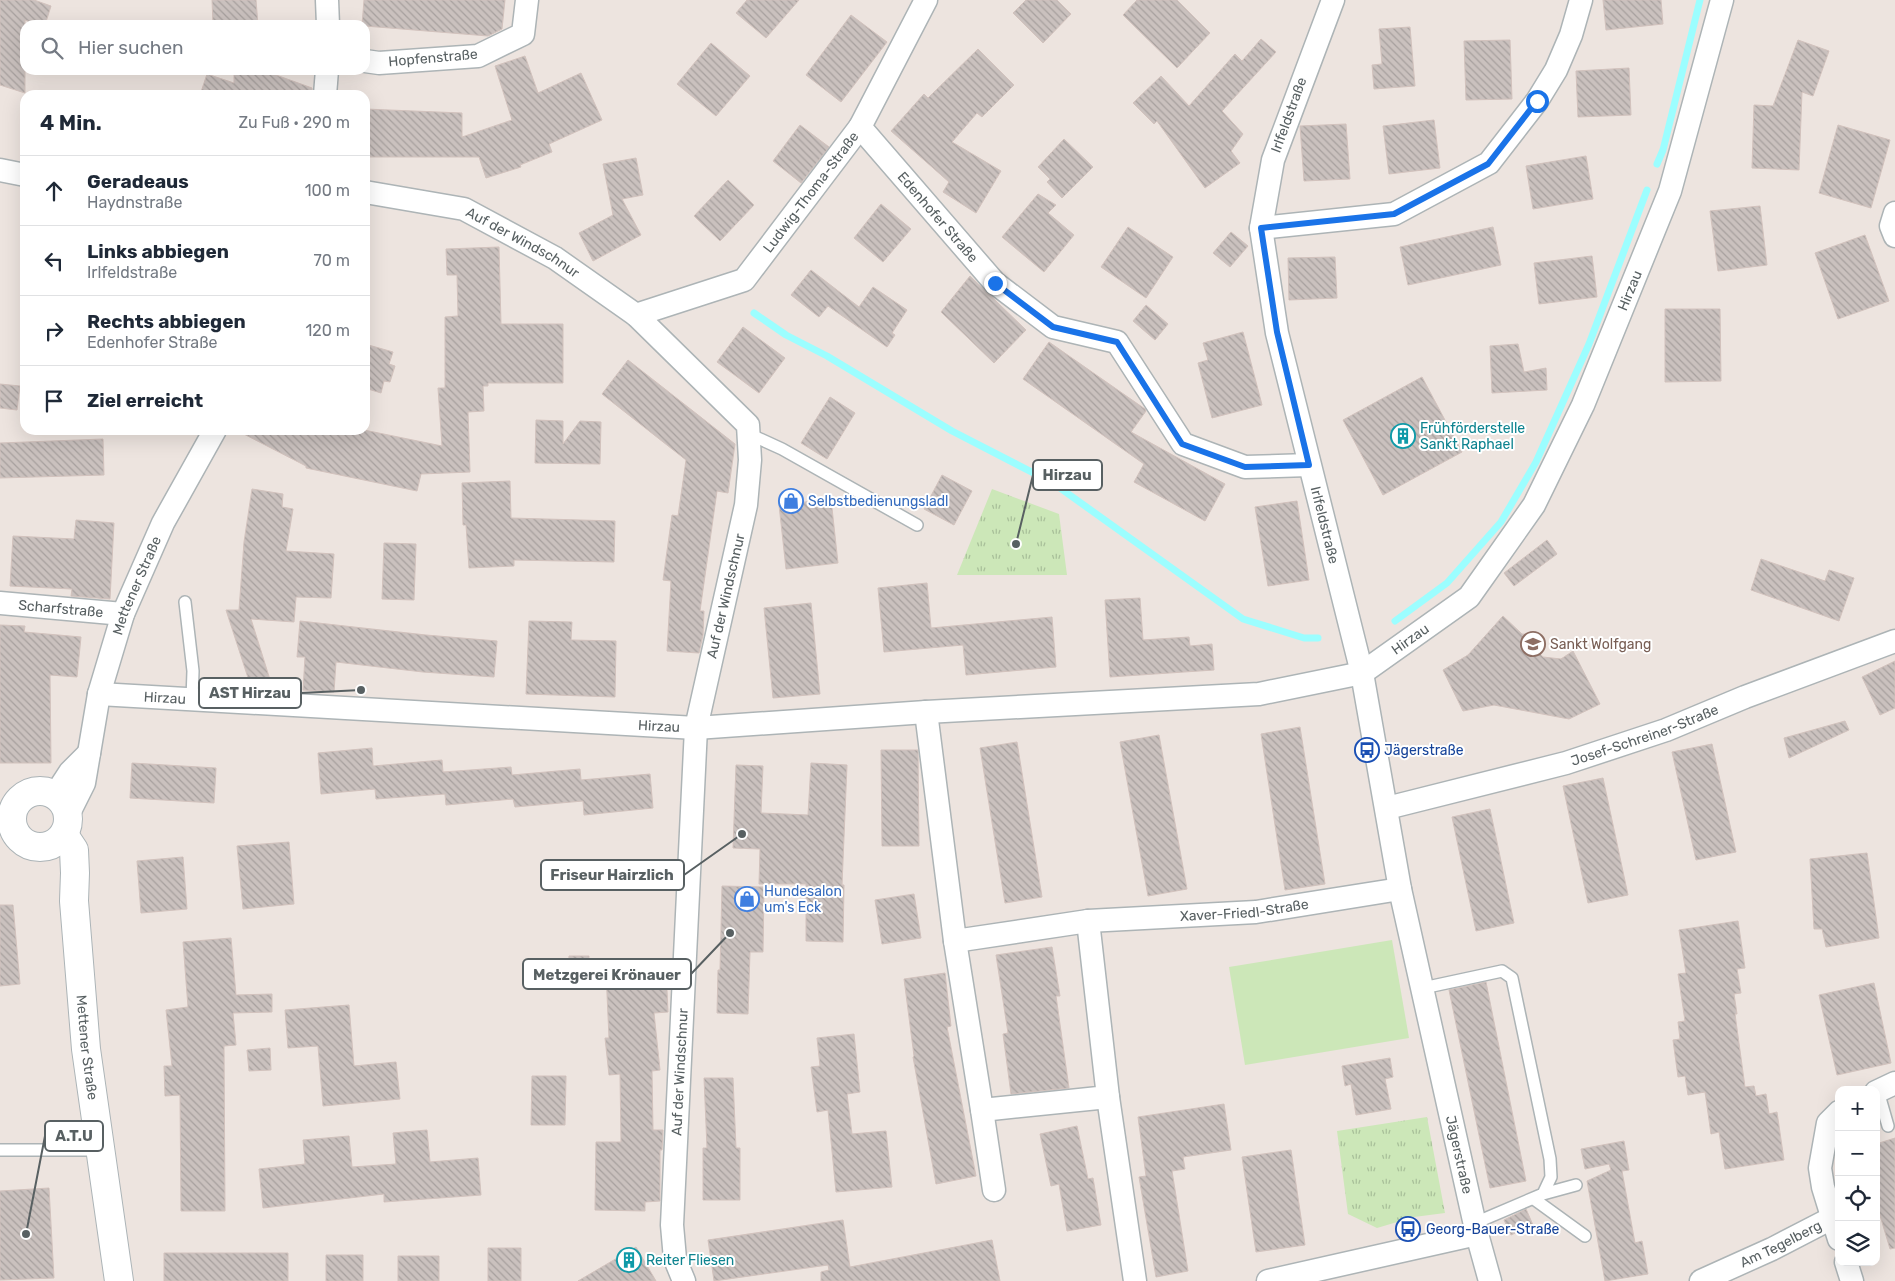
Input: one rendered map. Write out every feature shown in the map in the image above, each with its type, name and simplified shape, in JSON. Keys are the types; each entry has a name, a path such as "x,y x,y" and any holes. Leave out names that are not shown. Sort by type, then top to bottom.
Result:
{"street":[{"path":"327,0 328,20"},
{"name":"Hopfenstraße","path":"370,62 379,63 478,56 523,34 527,0"},
{"name":"Ludwig-Thoma-Straße","path":"636,315 744,280 860,127 926,0"},
{"name":"Irlfeldstraße","path":"1333,0 1273,160 1261,228 1277,332 1362,673"},
{"path":"1261,228 1394,214 1488,164 1537,101 1556,70 1571,35 1581,0"},
{"name":"Hirzau","path":"100,694 696,728 926,712 1259,694 1362,673 1469,597 1534,505 1583,405 1670,191 1722,0"},
{"path":"325,90 327,75"},
{"name":"Edenhofer Straße","path":"860,127 995,283 1053,327 1117,342 1182,444 1245,467 1309,465"},
{"path":"0,170 20,174"},
{"name":"Auf der Windschnur","path":"370,193 464,209 555,258 636,315 748,425 750,460 746,505 696,728 672,1225 674,1259 684,1281"},
{"path":"1895,213 1891,226 1895,236"},
{"name":"Mettener Straße","path":"119,1281 86,1049 74,901 74,850 58,823 84,783 100,694 123,614 163,523 211,435"},
{"name":"Scharfstraße","path":"0,604 123,614"},
{"name":"Josef-Schreiner-Straße","path":"1387,808 1566,763 1666,730 1895,641"},
{"name":"Jägerstraße","path":"1362,673 1400,888 1476,1228 1490,1281"},
{"path":"926,712 955,941 994,1190"},
{"path":"34,792 48,792 58,823 32,847 21,840 7,819 22,798 34,792"},
{"name":"Xaver-Friedl-Straße","path":"955,941 1088,921 1256,912 1400,888"},
{"path":"1088,921 1108,1097 1135,1281"},
{"path":"982,1110 1108,1097"},
{"name":"Am Tegelberg","path":"1835,1116 1828,1123 1820,1168 1823,1187 1835,1227"},
{"name":"Am Tegelberg","path":"1701,1281 1772,1249 1832,1218"},
{"path":"1268,1281 1476,1228"},
{"path":"1847,1266 1852,1281"}],"lane":[{"path":"749,434 782,449 917,526"},
{"path":"185,602 193,672 192,699"},
{"path":"1422,988 1502,971 1512,978 1550,1159 1551,1177 1538,1196"},
{"path":"1883,1088 1888,1126"},
{"path":"0,1150 101,1150"},
{"path":"1476,1228 1538,1196 1576,1185"},
{"path":"1538,1196 1585,1236"}],"green space":[{"path":"992,489 1059,514 1067,575 957,575"},
{"path":"1392,940 1409,1038 1245,1065 1229,967"},
{"path":"1427,1117 1445,1213 1414,1217 1377,1228 1348,1214 1337,1131"}],"building":[{"path":"0,0 34,0 51,6 47,20 20,20 20,75 25,75 25,90 20,91 0,85"},
{"path":"212,0 256,0 258,20 213,20"},
{"path":"364,0 505,0 502,29 488,36 370,26 370,20 362,20"},
{"path":"747,0 799,0 766,38 736,13"},
{"path":"1026,0 1057,0 1071,14 1043,43 1013,13"},
{"path":"1137,0 1177,0 1210,33 1177,68 1123,15"},
{"path":"1603,0 1661,0 1663,24 1606,30"},
{"path":"851,15 887,42 841,102 806,75"},
{"path":"1410,27 1415,86 1374,89 1372,65 1382,64 1379,29"},
{"path":"1261,39 1276,52 1222,111 1243,134 1231,151 1240,163 1205,188 1157,121 1154,124 1133,103 1161,76 1189,106 1235,54 1242,61"},
{"path":"1510,40 1512,99 1466,100 1464,41"},
{"path":"1798,40 1829,51 1813,96 1802,92 1799,170 1752,168 1754,105 1773,106"},
{"path":"711,43 750,76 716,116 677,84"},
{"path":"978,49 1014,85 982,117 977,113 952,142 1001,171 976,213 943,192 949,182 891,131 924,94 928,98"},
{"path":"525,56 538,93 581,73 602,120 549,144 552,152 520,165 521,167 486,178 479,157 370,157 370,109 462,113 462,137 512,120 495,66"},
{"path":"1629,68 1631,115 1578,117 1576,71"},
{"path":"207,75 234,83 234,75 276,75 312,88 312,90 202,90"},
{"path":"1434,120 1440,168 1389,174 1383,126"},
{"path":"1346,124 1350,179 1304,181 1300,126"},
{"path":"800,125 829,147 801,183 773,161"},
{"path":"1838,125 1890,140 1871,208 1819,193"},
{"path":"1064,139 1093,167 1062,198 1047,182 1050,179 1038,167"},
{"path":"1586,156 1593,199 1533,209 1526,166"},
{"path":"636,158 643,195 622,199 641,235 593,261 579,233 613,215 603,164"},
{"path":"728,180 754,205 720,241 694,216"},
{"path":"1038,194 1056,205 1048,213 1074,235 1044,272 1002,237"},
{"path":"881,204 911,229 883,262 854,238"},
{"path":"1760,206 1767,265 1718,271 1710,211"},
{"path":"1128,227 1173,257 1146,298 1101,267"},
{"path":"1493,227 1501,265 1408,285 1400,247"},
{"path":"1231,232 1248,246 1230,267 1213,253"},
{"path":"1865,235 1889,301 1838,319 1815,253"},
{"path":"499,247 501,324 563,324 563,383 488,383 488,386 483,386 484,411 468,412 470,472 421,474 417,491 306,468 306,466 246,435 370,435 370,431 442,446 438,388 445,388 445,317 458,316 457,275 447,275 446,249"},
{"path":"1592,256 1597,297 1539,304 1534,263"},
{"path":"1335,257 1337,298 1289,300 1288,258"},
{"path":"811,270 859,307 873,287 907,310 892,333 895,335 887,347 828,306 819,317 791,295"},
{"path":"970,276 1026,330 994,363 941,312"},
{"path":"1146,305 1168,324 1155,340 1133,321"},
{"path":"1665,309 1720,309 1721,381 1665,382"},
{"path":"743,327 785,358 759,393 717,362"},
{"path":"1243,332 1262,405 1212,418 1198,363 1208,360 1203,343"},
{"path":"1049,342 1145,409 1146,411 1131,432 1225,484 1205,521 1134,482 1144,464 1023,379"},
{"path":"1518,344 1524,372 1546,368 1547,390 1492,393 1490,346"},
{"path":"370,345 393,352 389,364 395,366 390,382 384,381 381,393 370,390"},
{"path":"628,360 735,444 728,493 717,491 700,611 704,611 703,635 699,653 667,651 671,581 663,580 672,515 678,516 686,460 602,394"},
{"name":"Frühförderstelle Sankt Raphael","path":"1422,377 1462,452 1383,495 1343,420"},
{"path":"0,384 20,386 17,410 0,408"},
{"path":"830,397 855,413 827,459 801,443"},
{"path":"536,420 563,421 563,444 580,421 601,422 600,464 535,463"},
{"path":"103,439 104,475 0,478 0,443"},
{"path":"942,475 972,491 954,525 924,509"},
{"path":"510,481 511,518 615,521 614,562 514,560 514,566 469,568 466,525 463,525 462,483"},
{"path":"252,489 283,494 282,507 293,509 286,551 334,554 331,598 296,597 294,622 251,619 272,686 251,687 226,610 239,610 244,542"},
{"path":"831,499 838,563 786,569 779,505"},
{"path":"1297,501 1309,580 1268,586 1255,507"},
{"path":"76,520 114,523 110,599 71,596 72,589 10,586 13,536 74,539"},
{"path":"1547,540 1557,554 1514,586 1504,573"},
{"path":"384,543 416,544 414,600 382,599"},
{"path":"1761,559 1825,581 1829,570 1854,578 1839,621 1751,590"},
{"path":"927,583 931,628 1052,617 1056,667 966,675 963,645 884,652 878,588"},
{"path":"1140,598 1143,640 1189,637 1190,646 1212,644 1214,670 1110,677 1105,600"},
{"path":"811,603 820,694 773,698 764,608"},
{"path":"1503,616 1522,634 1534,635 1534,647 1543,657 1561,659 1573,651 1600,704 1569,719 1494,705 1463,711 1443,670 1468,655"},
{"path":"300,621 497,641 494,677 423,672 336,662 334,692 303,690 305,657 297,657"},
{"path":"529,621 572,622 571,640 616,641 615,697 526,694"},
{"path":"0,625 25,626 24,632 81,637 77,677 50,675 51,763 0,763"},
{"path":"1895,661 1895,708 1880,715 1862,677"},
{"path":"1845,721 1849,730 1789,758 1784,738"},
{"path":"1300,727 1325,884 1285,890 1261,734"},
{"path":"1159,735 1187,889 1148,896 1120,742"},
{"path":"1017,742 1042,897 1005,903 980,748"},
{"path":"1712,744 1736,852 1696,860 1672,752"},
{"path":"372,748 373,766 442,760 443,772 511,767 512,775 580,769 581,780 650,774 653,808 584,815 583,801 515,807 513,799 446,805 445,794 376,799 375,789 321,794 318,753"},
{"path":"881,750 918,750 919,846 882,846"},
{"path":"132,763 216,768 214,803 130,798"},
{"path":"811,763 847,765 842,885 844,885 843,942 806,941 806,884 759,884 760,849 733,848 736,765 763,766 761,813 808,815"},
{"path":"1603,778 1628,895 1588,903 1563,786"},
{"path":"1490,809 1514,923 1476,931 1452,817"},
{"path":"289,842 294,904 243,909 237,846"},
{"path":"1867,853 1879,938 1826,947 1822,929 1814,929 1810,859"},
{"path":"183,857 187,909 141,913 137,861"},
{"path":"722,886 764,887 763,952 750,952 748,1014 717,1013"},
{"path":"914,894 921,938 882,944 875,900"},
{"path":"0,905 13,905 20,984 0,986"},
{"path":"1738,921 1745,968 1737,969 1741,993 1734,994 1745,1087 1754,1086 1756,1096 1766,1094 1769,1114 1777,1112 1784,1160 1725,1169 1719,1132 1711,1134 1705,1092 1688,1095 1685,1076 1678,1077 1673,1040 1680,1039 1678,1022 1685,1021 1678,974 1686,973 1679,930"},
{"path":"231,938 236,995 272,994 272,1012 233,1013 236,1045 224,1046 225,1211 181,1211 180,1095 165,1096 164,1066 172,1066 166,1010 188,1007 183,942"},
{"path":"1052,947 1060,996 1056,996 1069,1088 1011,1094 1003,1034 1008,1033 996,955"},
{"path":"569,956 589,956 588,975 568,976"},
{"path":"666,969 668,1012 654,1013 660,1070 652,1071 653,1130 663,1130 662,1150 660,1150 660,1201 645,1202 645,1211 595,1210 596,1142 621,1142 620,1074 609,1075 605,1038 609,1038 606,972"},
{"path":"945,973 951,1026 947,1027 976,1176 936,1184 913,1057 904,979"},
{"path":"1486,982 1526,1181 1490,1188 1449,990"},
{"path":"1874,983 1891,1063 1837,1075 1819,995"},
{"path":"349,1005 354,1066 396,1062 400,1099 323,1106 318,1046 288,1048 285,1010"},
{"path":"854,1034 860,1092 847,1094 852,1134 886,1131 892,1187 836,1192 828,1110 817,1112 811,1067 820,1066 817,1038"},
{"path":"270,1048 271,1070 249,1071 247,1050"},
{"path":"1390,1058 1393,1077 1385,1079 1391,1109 1356,1115 1351,1084 1345,1086 1342,1066"},
{"path":"532,1076 566,1076 565,1125 531,1125"},
{"path":"704,1078 733,1078 736,1148 740,1148 740,1200 703,1200 703,1148 707,1148"},
{"path":"1224,1104 1231,1150 1183,1157 1185,1169 1172,1171 1188,1271 1156,1277 1139,1177 1146,1176 1138,1117"},
{"path":"1077,1126 1088,1179 1093,1178 1101,1225 1067,1231 1059,1184 1051,1186 1040,1134"},
{"path":"427,1130 430,1162 478,1158 481,1195 384,1202 384,1194 263,1208 259,1169 305,1164 303,1140 349,1136 352,1167 396,1164 393,1133"},
{"path":"1895,1138 1895,1248 1890,1249 1880,1215 1880,1143"},
{"path":"1624,1141 1629,1170 1622,1171 1631,1221 1635,1243 1642,1241 1648,1274 1605,1281 1587,1181 1611,1170 1609,1164 1585,1169 1581,1149"},
{"path":"1291,1150 1305,1245 1256,1252 1242,1157"},
{"path":"49,1188 54,1278 0,1280 0,1191"},
{"path":"1526,1209 1533,1225 1511,1235 1504,1220"},
{"path":"843,1220 850,1267 992,1240 1000,1281 821,1281 821,1272 829,1270 828,1265 714,1281 708,1240"},
{"name":"Reiter Fliesen","path":"636,1247 656,1281 578,1281"},
{"path":"488,1248 521,1248 521,1281 488,1281"},
{"path":"164,1253 288,1253 288,1281 164,1281"},
{"path":"326,1255 363,1255 363,1281 326,1281"},
{"path":"398,1256 439,1256 439,1281 398,1281"}],"waterway":[{"path":"1657,164 1663,150 1700,0"},
{"path":"1395,621 1447,583 1501,522 1536,462 1589,344 1647,190"},
{"path":"754,313 786,335 827,356 952,431 1053,483 1243,619 1304,638 1318,638"}],"place":[{"name":"Frühförderstelle Sankt Raphael","path":"1403,436"},
{"name":"Selbstbedienungsladl","path":"791,501"},
{"name":"Hirzau","path":"1016,544"},
{"name":"Sankt Wolfgang","path":"1533,644"},
{"name":"AST Hirzau","path":"361,690"},
{"name":"Jägerstraße","path":"1367,750"},
{"name":"Friseur Hairzlich","path":"742,834"},
{"name":"Hundesalon um's Eck","path":"747,899"},
{"name":"Metzgerei Krönauer","path":"730,933"},
{"name":"Georg-Bauer-Straße","path":"1408,1229"},
{"name":"A.T.U","path":"26,1234"},
{"name":"Reiter Fliesen","path":"629,1260"}],"route":[{"path":"995,283 1053,327 1117,342 1182,444 1245,467 1309,465 1277,332 1261,228 1394,214 1488,164 1537,101"}]}
